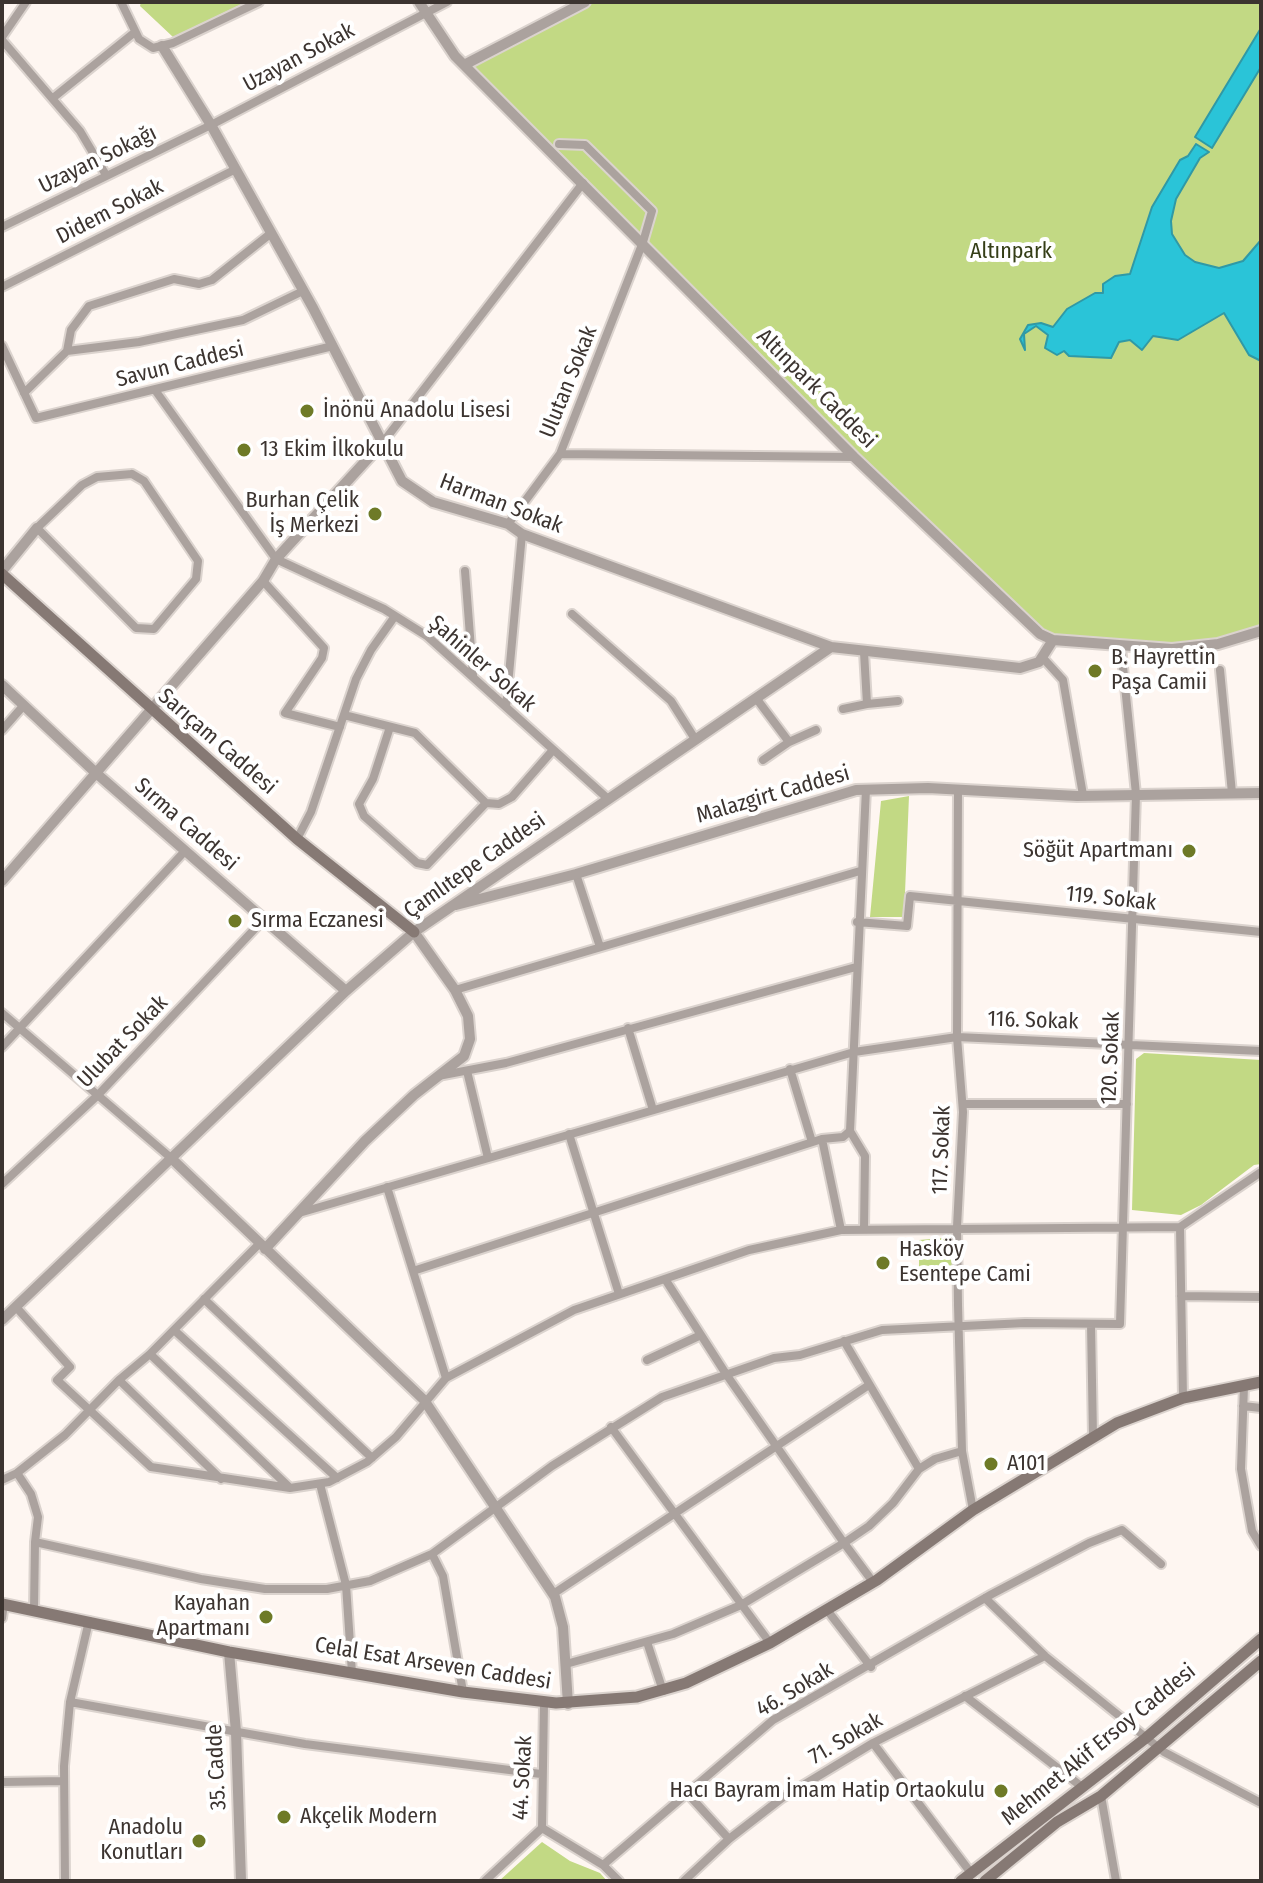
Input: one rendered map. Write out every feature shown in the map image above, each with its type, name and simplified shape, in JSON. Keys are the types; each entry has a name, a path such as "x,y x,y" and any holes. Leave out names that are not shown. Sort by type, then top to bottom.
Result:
{"main road":[{"name":"Sarıçam Caddesi","path":"2,573 150,710 297,839 414,932"},
{"name":"Celal Esat Arseven Caddesi","path":"3,1604 229,1652 463,1692 544,1703 616,1701 663,1691 712,1673 770,1643 873,1582 973,1510 1117,1423 1183,1398 1261,1382"},
{"name":"Mehmet Akif Ersoy Caddesi","path":"966,1877 1146,1738 1261,1639"},
{"name":"Mehmet Akif Ersoy Caddesi","path":"985,1881 1057,1822 1101,1796 1156,1746 1261,1661"}],"street":[{"path":"26,2 2,38 80,131 106,175"},
{"path":"121,2 135,32 153,48 259,2"},
{"name":"Altınpark Caddesi","path":"419,2 464,65 854,457 1023,620 1053,640 1121,647 1172,649 1218,644 1261,631"},
{"name":"Uzayan Sokak","path":"211,125 447,2"},
{"path":"464,65 585,2"},
{"path":"53,98 135,32"},
{"name":"Harman Sokak","path":"162,46 211,125 303,291 384,441 402,481 433,502 508,524 522,534 831,647"},
{"name":"Uzayan Sokağı","path":"2,227 211,125"},
{"name":"Ulutan Sokak","path":"508,524 560,454 643,242 652,211 585,145 559,144"},
{"name":"Didem Sokak","path":"2,287 234,170"},
{"path":"2,881 263,581 276,559 384,441 583,183"},
{"path":"2,346 24,393 67,351 71,330 89,306 174,279 199,284 212,280 270,234"},
{"path":"67,351 139,342 243,320 303,291"},
{"name":"Savun Caddesi","path":"24,393 36,418 333,346"},
{"path":"155,390 276,559"},
{"path":"560,454 854,457"},
{"path":"2,573 37,528 82,485 97,477 132,474 144,481 198,561 196,579 154,629 136,628 37,528"},
{"path":"506,707 522,534"},
{"name":"Şahinler Sokak","path":"276,559 395,616 427,636 607,798"},
{"path":"465,571 473,676"},
{"path":"263,581 324,648 322,658 285,713 340,727"},
{"path":"572,614 671,701 695,739"},
{"path":"297,839 371,650 395,616"},
{"path":"831,647 1020,668 1039,662 1053,640"},
{"name":"Çamlıtepe Caddesi","path":"2,1320 346,991 414,932 831,647"},
{"name":"120. Sokak","path":"1091,1324 1120,1324 1136,794 1121,647"},
{"path":"864,652 867,704"},
{"path":"1042,657 1063,680 1083,795"},
{"path":"1220,670 1232,793"},
{"name":"Sırma Caddesi","path":"2,685 96,773 346,991"},
{"path":"756,698 789,742"},
{"path":"843,709 898,701"},
{"path":"2,730 24,705"},
{"path":"344,715 415,733 486,803 499,804 512,797 553,750"},
{"path":"390,727 373,779 359,804 364,816 417,863 427,865 486,803"},
{"path":"763,760 789,742 816,730"},
{"path":"864,1230 865,1156 850,1131 857,922 866,789"},
{"name":"Malazgirt Caddesi","path":"449,906 576,874 801,803 866,789 958,789 1083,795 1261,793"},
{"name":"117. Sokak","path":"958,789 957,1037 963,1104 957,1227 959,1329 962,1451 973,1510"},
{"path":"2,1047 185,851"},
{"path":"455,990 860,871"},
{"path":"576,874 600,947"},
{"name":"119. Sokak","path":"857,922 907,926 910,896 1261,932"},
{"name":"Ulubat Sokak","path":"2,1184 98,1095 264,919"},
{"path":"2,1480 17,1473 65,1435 204,1299 298,1213 365,1141 464,1056 470,1039 468,1016 455,990 414,932"},
{"path":"437,1077 856,967"},
{"path":"2,1013 171,1158 424,1400 553,1594 563,1627 568,1704"},
{"path":"628,1028 653,1110"},
{"name":"116. Sokak","path":"298,1213 854,1052 957,1037 1261,1051"},
{"path":"790,1069 812,1142"},
{"path":"467,1071 488,1158"},
{"path":"963,1104 1127,1104"},
{"path":"413,1271 812,1142 843,1137 850,1131"},
{"path":"569,1134 619,1294"},
{"path":"822,1139 841,1230"},
{"path":"16,1307 70,1367 57,1380 151,1467 290,1488 337,1478 372,1458 396,1437 424,1400 446,1378 574,1310 749,1250 841,1230 1123,1225 1180,1227 1261,1172"},
{"path":"387,1187 446,1378"},
{"path":"1180,1227 1183,1398"},
{"path":"665,1279 726,1374 873,1582"},
{"path":"1181,1296 1261,1297"},
{"path":"204,1299 372,1458"},
{"path":"35,1542 191,1577 265,1589 370,1581 432,1554 493,1507 611,1427 662,1397 774,1358 800,1355 882,1330 1091,1324 1093,1437"},
{"path":"174,1330 337,1478"},
{"path":"647,1360 701,1335"},
{"path":"844,1341 919,1469"},
{"path":"150,1354 290,1488"},
{"path":"119,1380 221,1479"},
{"path":"553,1594 869,1385"},
{"path":"1244,1386 1241,1469 1252,1531 1261,1546"},
{"path":"1243,1406 1261,1408"},
{"path":"611,1427 770,1643"},
{"path":"566,1664 647,1642 741,1605 869,1526 893,1503 919,1469 935,1459 962,1451"},
{"path":"17,1473 31,1494 38,1517 34,1610"},
{"path":"320,1484 346,1585 352,1673"},
{"name":"46. Sokak","path":"603,1865 773,1720 871,1667 985,1598 1089,1543 1122,1530 1161,1564"},
{"path":"432,1554 443,1576 463,1692"},
{"path":"985,1598 1045,1656 1156,1746 1192,1769 1261,1803"},
{"path":"2,1618 3,1604"},
{"path":"827,1610 871,1667"},
{"path":"65,1881 64,1781 70,1702 89,1621"},
{"path":"647,1642 663,1691"},
{"name":"35. Cadde","path":"229,1652 236,1732 241,1881"},
{"name":"71. Sokak","path":"688,1880 729,1839 782,1798 873,1743 1045,1656"},
{"path":"965,1696 1082,1787"},
{"path":"70,1702 236,1732 541,1774"},
{"name":"44. Sokak","path":"485,1881 542,1828 544,1703"},
{"path":"873,1743 966,1877"},
{"path":"2,1782 64,1781"},
{"path":"687,1793 729,1839"},
{"path":"1101,1796 1116,1881"},
{"path":"542,1828 603,1865 619,1881"}],"green space":[{"path":"141,2 242,4 173,37 140,6"},
{"name":"Altınpark","path":"585,2 1261,2 1261,631 1172,649 1040,634 464,65"},
{"path":"909,796 904,917 870,917 881,801"},
{"path":"1144,1053 1261,1060 1261,1164 1254,1165 1201,1205 1181,1215 1132,1210 1136,1059"},
{"path":"942,1238 951,1246 954,1270 919,1268 919,1240"},
{"path":"542,1842 570,1861 600,1873 607,1881 499,1881"}],"water":[{"path":"1261,28 1261,67 1212,148 1195,137"},
{"path":"1196,144 1209,152 1200,158 1176,199 1171,221 1172,234 1185,255 1195,262 1219,268 1243,261 1261,240 1261,361 1249,355 1224,313 1178,340 1153,336 1142,350 1130,340 1119,342 1111,358 1069,356 1064,351 1057,355 1045,348 1048,335 1036,326 1024,334 1025,350 1020,339 1028,325 1041,323 1053,327 1067,309 1095,293 1103,293 1103,284 1115,276 1130,274 1152,207 1180,160 1188,156"}],"place":[{"name":"İnönü Anadolu Lisesi","path":"307,411"},
{"name":"13 Ekim İlkokulu","path":"244,450"},
{"name":"Burhan Çelik İş Merkezi","path":"375,514"},
{"name":"B. Hayrettin Paşa Camii","path":"1095,671"},
{"name":"Söğüt Apartmanı","path":"1189,851"},
{"name":"Sırma Eczanesi","path":"235,921"},
{"name":"Hasköy Esentepe Cami","path":"883,1263"},
{"name":"A101","path":"991,1464"},
{"name":"Kayahan Apartmanı","path":"266,1617"},
{"name":"Hacı Bayram İmam Hatip Ortaokulu","path":"1001,1791"},
{"name":"Akçelik Modern","path":"284,1817"},
{"name":"Anadolu Konutları","path":"199,1841"}]}
